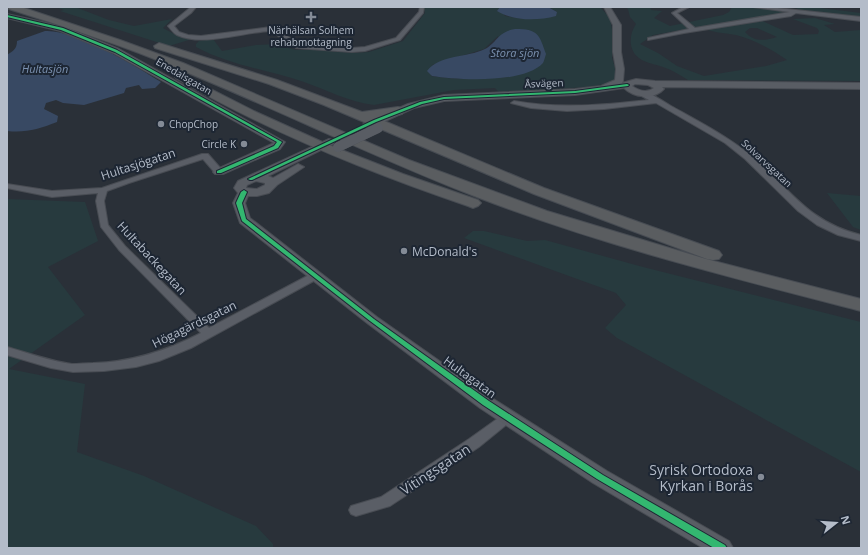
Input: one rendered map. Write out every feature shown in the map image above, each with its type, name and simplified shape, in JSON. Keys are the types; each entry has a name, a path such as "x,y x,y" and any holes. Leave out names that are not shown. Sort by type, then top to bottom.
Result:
{"highway":[{"path":"12,7 122,43 179,65 436,176 496,199 568,224 664,253 861,305"},
{"path":"27,7 138,39 266,80 359,114 376,125 412,137 539,191 713,256"},
{"path":"103,30 192,63 440,167 503,191 626,231 713,256 861,293"},
{"path":"122,43 215,96 297,136 434,190 613,246 671,261 755,278"},
{"path":"359,114 374,115 398,111"},
{"path":"412,112 406,121 406,125 412,137"},
{"path":"297,136 305,147 309,157 329,156 332,149"}],"street":[{"path":"194,7 190,12 171,26 174,32 180,35 199,38 253,30 273,29 278,31 290,43 296,46 352,50 365,49 398,39 421,12 422,7"},
{"path":"607,7 615,19 617,52 629,84 629,89 638,92"},
{"path":"687,7 674,13 693,29"},
{"path":"755,7 861,19"},
{"path":"650,39 693,29 791,14 795,12"},
{"name":"Enedalsgatan","path":"7,16 62,29 116,51 280,142 276,148 219,172"},
{"path":"621,65 633,77 654,90"},
{"path":"571,92 600,87 617,82 620,77 621,65"},
{"name":"Åsvägen","path":"571,92 629,84 654,90"},
{"path":"514,103 529,107 570,108 654,90 760,85 861,86"},
{"name":"Åsvägen","path":"376,125 398,111 433,100 461,97 571,92 638,92 654,90"},
{"name":"Solvarvsgatan","path":"654,90 735,147 801,209 820,223 841,233 861,238"},
{"name":"Åsvägen","path":"376,125 434,104 461,97"},
{"path":"245,184 332,149 376,125"},
{"name":"Hultasjögatan","path":"7,186 52,194 103,190 126,181 205,156 219,172 245,184"},
{"path":"245,184 260,192 267,190 271,184 309,157"},
{"name":"Hultagatan","path":"245,184 239,203 244,220 378,325 508,417 600,477 722,548"},
{"name":"Hultabackegatan","path":"103,190 100,201 104,225 122,248 207,333"},
{"name":"Högagärdsgatan","path":"7,351 51,364 73,368 104,367 136,363 154,358 187,345 315,276"},
{"name":"Vitingsgatan","path":"356,510 385,502 474,443 508,417"}],"green space":[{"path":"56,7 75,7 109,20 134,26 172,19 163,28 174,34 192,39 169,46 60,11 64,10"},
{"path":"424,7 500,7 505,16 532,19 544,17 557,12 548,7 600,7 610,18 613,35 612,58 617,74 616,79 609,83 588,87 499,92 495,88 454,90 374,105 356,101 304,82 235,63 196,47 196,44 199,41 213,39 222,51 256,45 278,44 296,50 354,53 369,52 403,41 425,13","holes":["498,36 507,77 469,79 431,76 432,65 484,49"]},
{"path":"626,7 650,7 651,10 662,11 654,18 670,26 723,15 729,12 732,7 761,7 782,11 783,13 758,19 793,35 818,34 819,31 817,28 793,19 815,18 835,24 824,25 835,32 861,30 861,81 688,80 670,70 644,61 635,55 631,46 631,37 636,24 630,17","holes":["699,27 749,39 787,60 766,66 704,76 677,66 658,53 640,44 653,35","750,28 757,28 777,37 764,40 752,38 745,32"]},
{"path":"794,7 812,7 861,13 861,21 800,10"},
{"path":"827,193 861,196 861,230 853,227"},
{"path":"7,199 85,202 98,241 48,267 85,315 9,369 85,384 77,452 144,476 256,526 273,544 273,548 7,548"},
{"path":"473,231 484,231 527,241 545,240 643,267 861,322 861,472 617,338 605,328 626,305 616,293 464,238"}],"water":[{"path":"500,7 548,7 557,12 556,16 541,19 526,19 511,17 497,11"},
{"name":"Stora sjön","path":"515,29 529,30 539,37 546,54 543,63 534,70 521,74 490,79 457,79 432,76 427,71 432,66 446,59 485,49 505,32"},
{"name":"Hultasjön","path":"45,31 57,32 88,42 121,58 161,82 155,88 142,89 139,85 126,88 124,93 84,105 63,103 56,100 46,103 44,109 58,116 57,122 32,130 7,131 7,55 13,51 17,41"}],"cycle path":[{"path":"7,16 62,29 116,51 280,142 276,147 219,172"},
{"path":"250,179 375,121 421,103 444,98 575,92 627,85"},
{"path":"244,192 239,203 244,220 372,320 486,403 600,477 722,548"}],"place":[{"name":"Närhälsan Solhem rehabmottagning","path":"311,17"},
{"name":"ChopChop","path":"161,124"},
{"name":"Circle K","path":"244,144"},
{"name":"McDonald's","path":"404,251"},
{"name":"Syrisk Ortodoxa Kyrkan i Borås","path":"761,477"}]}
